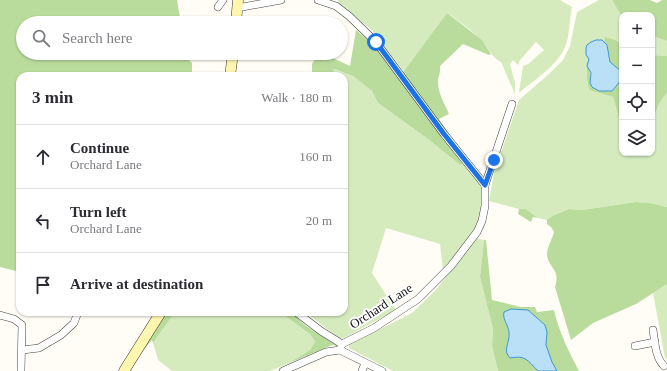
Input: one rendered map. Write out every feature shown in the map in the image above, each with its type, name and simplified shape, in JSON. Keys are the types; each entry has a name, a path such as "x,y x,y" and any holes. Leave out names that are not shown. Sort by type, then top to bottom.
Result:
{"main road":[{"path":"236,16 237,4"},
{"path":"231,72 232,60"},
{"path":"124,371 158,316"}],"street":[{"path":"218,7 223,0"},
{"path":"237,4 281,0"},
{"path":"318,0 336,6 349,16 376,42 444,134 485,185"},
{"name":"Orchard Lane","path":"283,371 341,347 374,328 418,299 451,266 477,232 482,221 485,206 485,185 512,104"},
{"path":"0,315 14,319 22,325 22,371"},
{"path":"22,350 39,348 61,335 74,323 77,316"},
{"path":"301,316 341,347 365,363 382,371"},
{"path":"653,330 658,356 663,367"},
{"path":"635,346 655,342"},
{"path":"362,371 365,363"}],"green space":[{"path":"0,0 177,0 180,16 16,16 16,60 189,60 192,63 192,72 16,72 16,271 0,267"},
{"path":"338,0 560,0 572,7 568,38 561,54 551,66 519,93 523,66 528,64 544,50 536,42 520,60 518,65 513,60 510,64 515,83 515,94 501,62 495,58 474,34 447,13 404,72 372,30 338,4"},
{"path":"599,0 612,0 619,12 619,44 616,40 605,37 604,42 602,40 586,55 589,59 587,79 589,90 613,97 619,118 619,156 655,156 655,113 662,99 667,93 667,207 650,203 636,202 582,210 569,209 552,216 547,220 538,218 526,209 519,209 489,201 494,173 519,100 563,60 570,46 577,12"},
{"path":"612,0 650,0 657,3 662,0 667,0 667,41 655,37 655,12 619,12"},
{"path":"447,13 482,40 491,54 489,55 463,44 440,66 438,86 440,95 449,114 439,119 467,159 460,165 428,139 378,103 372,91 353,76 348,74 348,72 342,72 334,69 333,72 312,72 312,64 315,60 337,60 350,66 356,30 373,44 399,78"},
{"path":"605,37 616,40 619,44 619,70 610,62 607,45 604,42"},
{"path":"655,37 667,41 667,56 655,55"},
{"path":"655,55 667,56 667,93 657,108 655,114"},
{"path":"587,66 590,72 592,87 612,91 619,83 619,118 613,97 589,90"},
{"path":"333,69 342,72 333,72"},
{"path":"348,74 353,76 372,91 378,103 428,139 460,165 463,162 479,181 483,196 479,220 466,241 443,270 440,244 386,228 372,273 396,310 344,338 339,338 310,316 348,316"},
{"path":"636,202 650,203 667,207 667,284 636,304 593,323 571,340 555,287 555,272 547,254 554,232 547,224 547,220 552,216 569,209 582,210"},
{"path":"519,209 526,209 538,218 533,217 531,222 518,214"},
{"path":"476,238 484,240 480,277 493,329 492,346 498,371 393,371 349,348 349,345 412,313 435,291"},
{"path":"484,240 486,240 492,300 521,307 535,307 537,312 554,310 561,334 579,371 498,371 492,346 493,329 480,277"},
{"path":"667,284 667,359 665,358 653,293"},
{"path":"162,316 172,316 153,343 152,340 142,351"},
{"path":"172,316 285,316 310,334 315,342 310,350 287,364 270,371 172,371 158,360 153,343"},
{"path":"285,316 296,316 307,327 337,346 332,345 287,364 310,350 315,342 310,334"}],"water":[{"path":"602,40 607,45 610,62 619,70 619,83 612,91 599,91 592,87 590,83 591,73 587,66 589,59 586,55 586,48 591,42"},
{"path":"511,309 528,310 545,325 547,332 546,345 557,371 538,371 526,359 520,357 510,358 506,349 509,333 504,312"}],"route":[{"path":"376,42 411,87 444,134 485,185 494,160"}]}
